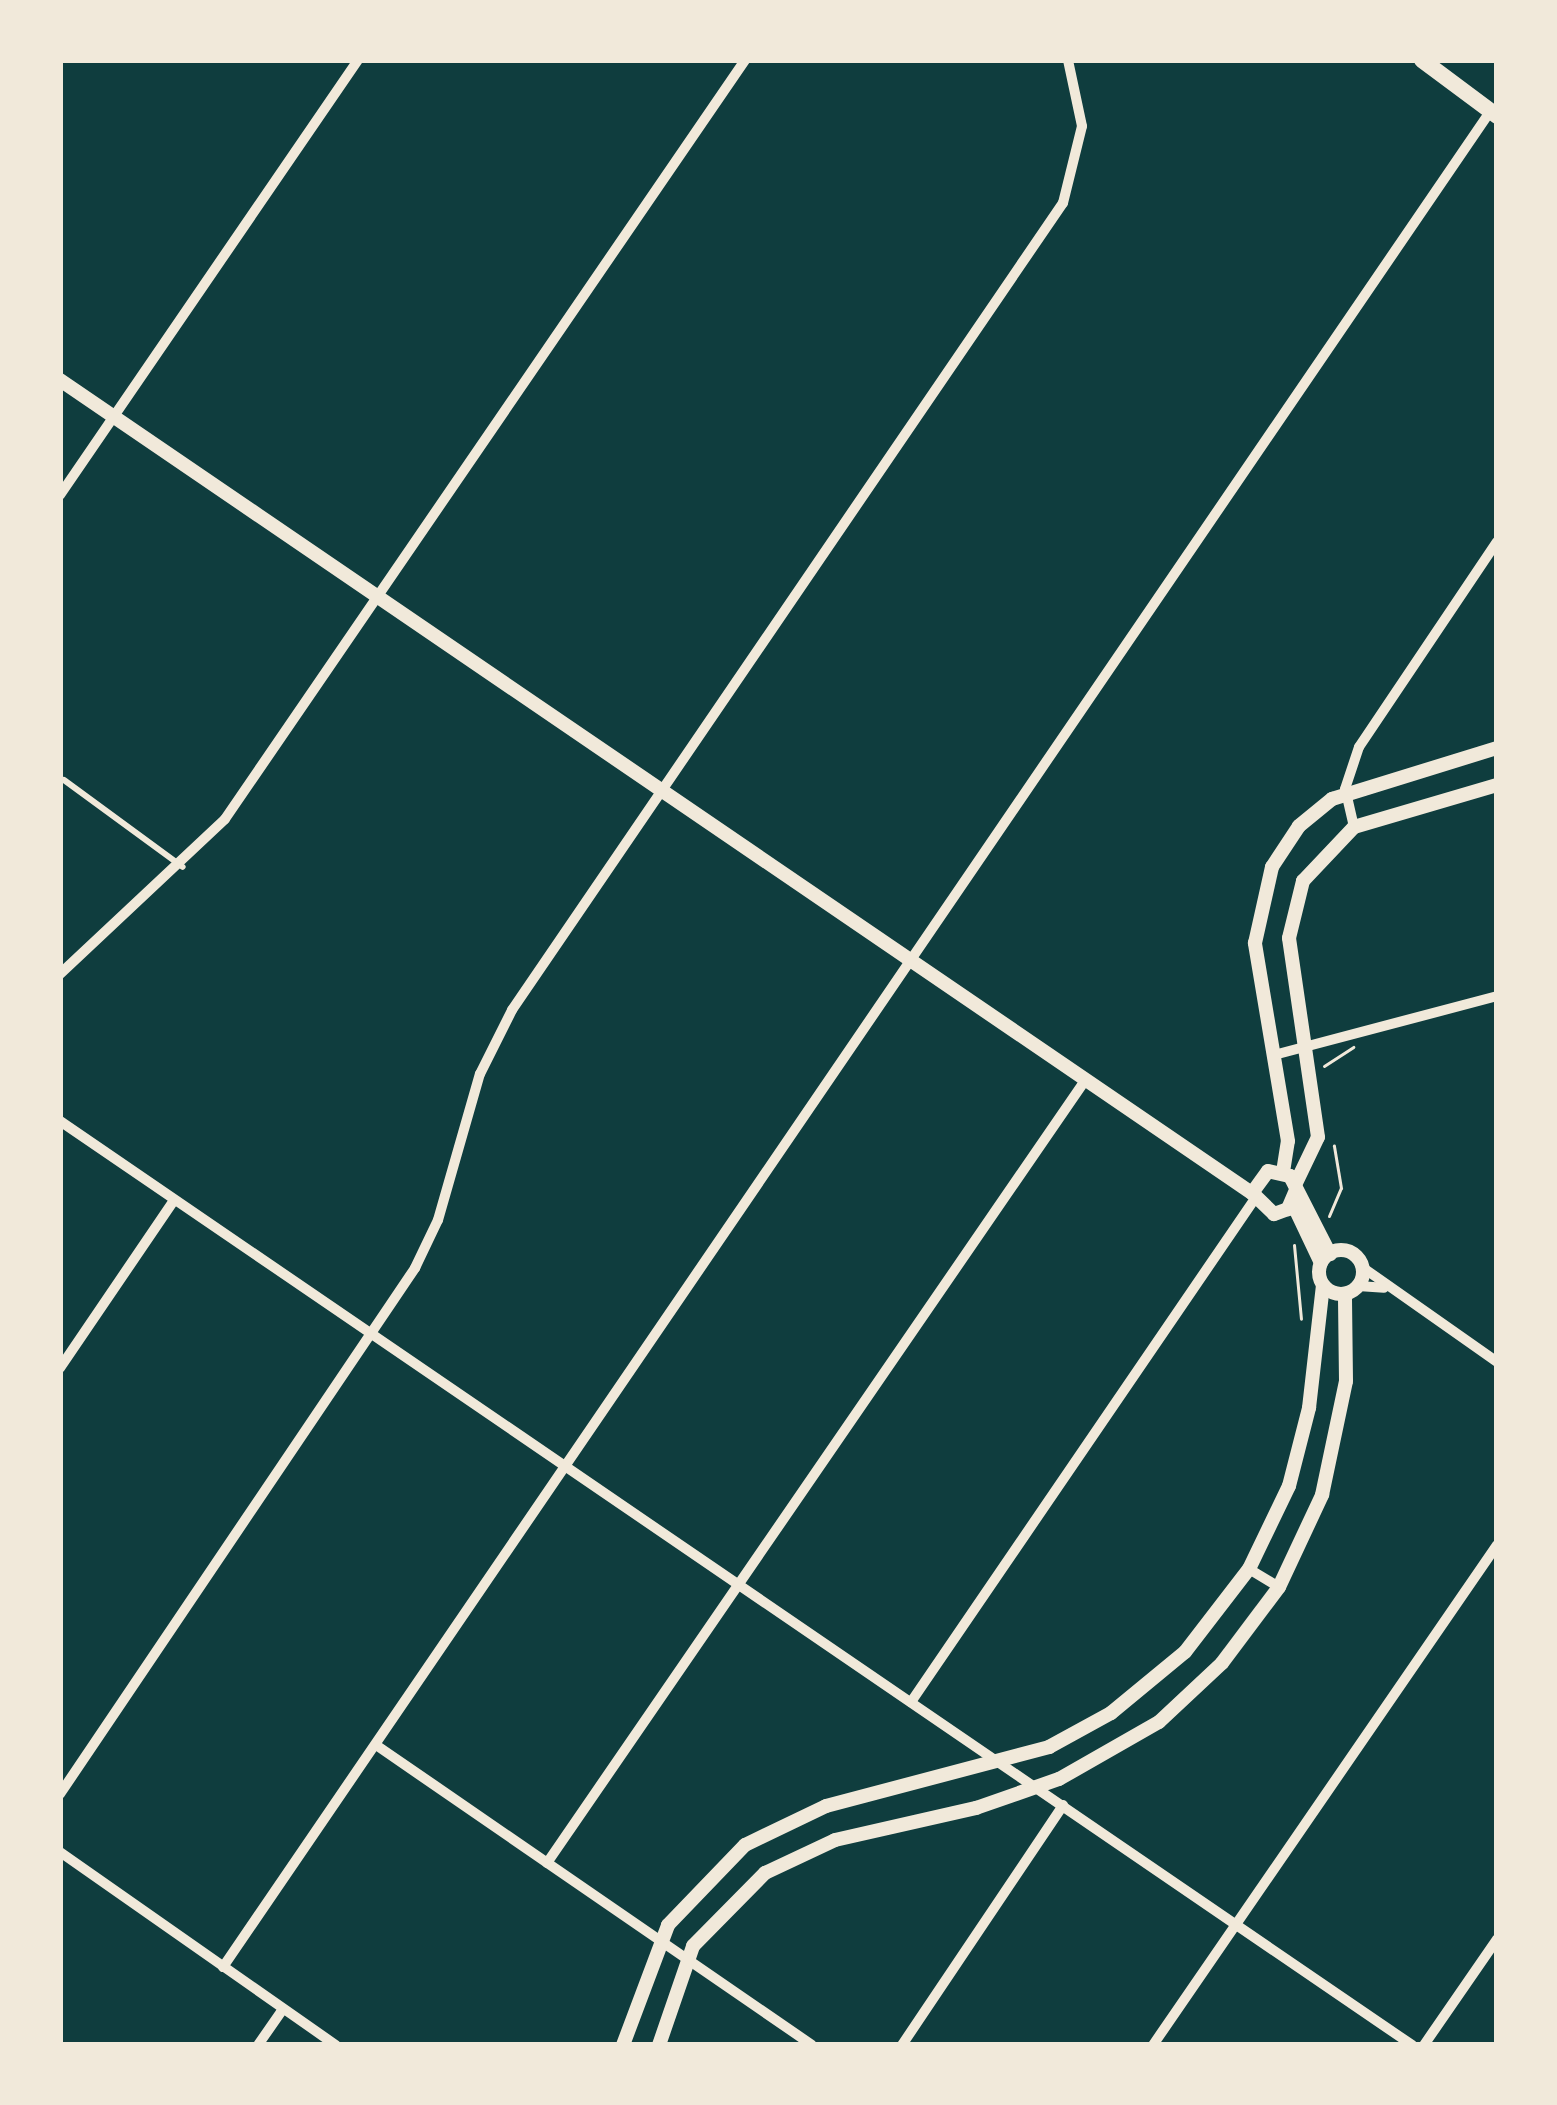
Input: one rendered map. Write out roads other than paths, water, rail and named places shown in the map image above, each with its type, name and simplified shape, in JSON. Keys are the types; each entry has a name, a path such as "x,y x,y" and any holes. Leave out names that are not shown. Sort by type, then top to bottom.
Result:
{"main road":[{"path":"1422,60 1494,114"}],"street":[{"path":"60,496 358,60"},
{"path":"60,974 182,866 225,819 745,60"},
{"path":"60,1794 371,1335 438,1220 493,1046 1064,203 1082,126 1068,60"},
{"path":"223,1966 1494,114"},
{"path":"60,380 1256,1196 1295,1193"},
{"path":"1354,826 1345,793 1367,733 1497,542"},
{"path":"911,1702 1256,1196 1283,1172 1288,1149 1255,943 1262,895 1299,826 1345,793 1497,748"},
{"path":"1295,1193 1318,1137 1291,913 1317,859 1354,826 1497,784"},
{"path":"1274,1055 1497,996"},
{"path":"547,1863 1084,1082"},
{"path":"60,1121 1412,2045"},
{"path":"623,2045 660,1940 710,1874 775,1827 826,1807 1003,1765 1071,1737 1133,1697 1185,1652 1249,1569 1298,1458 1324,1286 1326,1258 1283,1172"},
{"path":"60,1368 174,1200"},
{"path":"1326,1258 1346,1251 1388,1288 1497,1362"},
{"path":"658,2045 687,1958 732,1900 809,1849 1036,1787 1112,1753 1170,1712 1222,1664 1279,1587 1316,1512 1334,1449 1348,1355 1351,1290 1362,1267"},
{"path":"1324,1286 1388,1288"},
{"path":"1154,2045 1497,1545"},
{"path":"1249,1569 1279,1587"},
{"path":"376,1745 812,2045"},
{"path":"902,2045 1063,1805"},
{"path":"60,1852 336,2045"},
{"path":"1424,2045 1497,1939"},
{"path":"258,2045 283,2009"}],"lane":[{"path":"64,780 182,866"}]}
